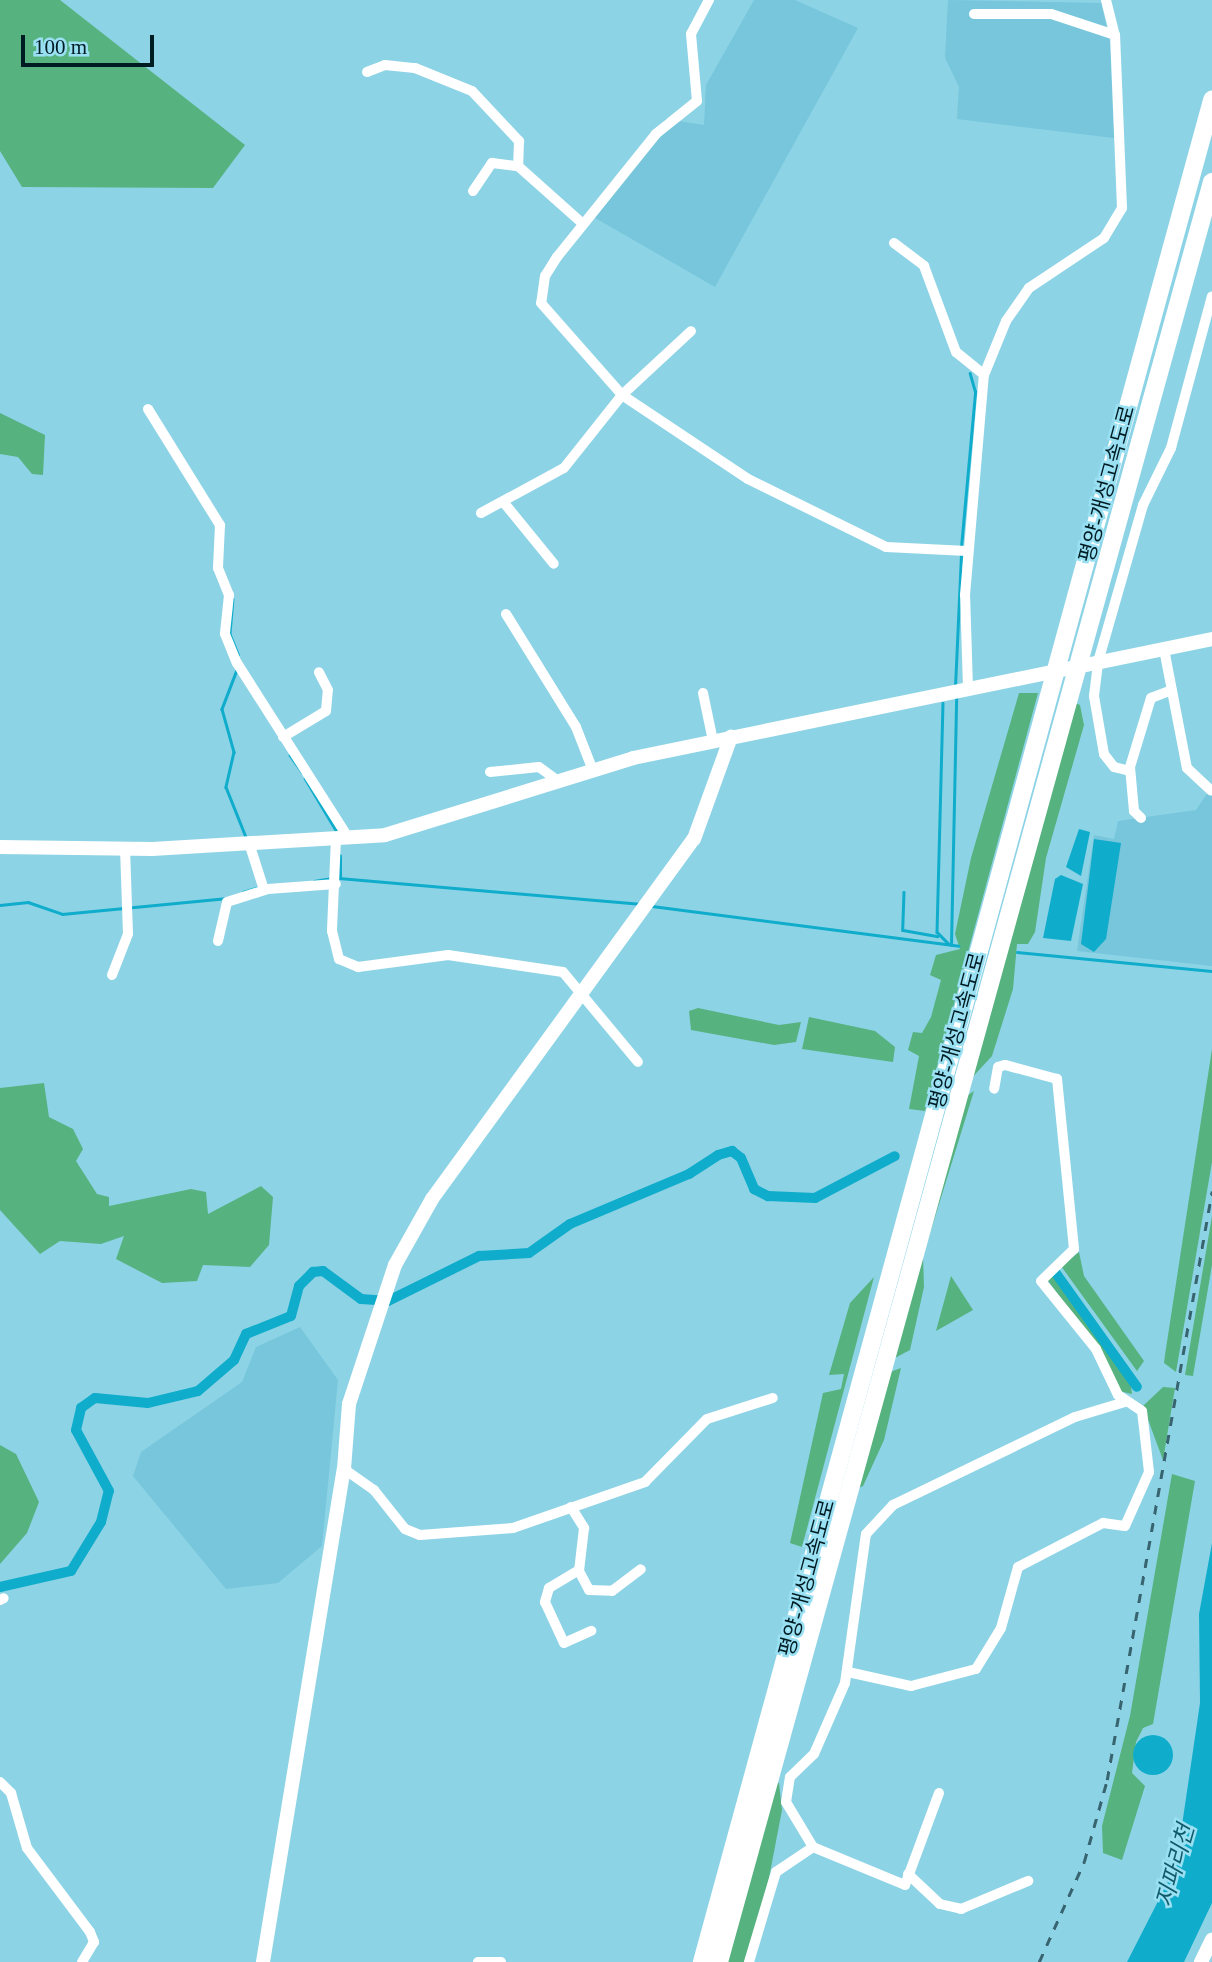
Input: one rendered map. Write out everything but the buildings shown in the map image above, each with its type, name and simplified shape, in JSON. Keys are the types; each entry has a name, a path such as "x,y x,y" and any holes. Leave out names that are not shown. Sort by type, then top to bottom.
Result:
{"highway":[{"name":"평양-개성고속도로","path":"702,1962 1135,411 1212,100"},
{"name":"평양-개성고속도로","path":"1135,411 1212,182"},
{"name":"평양-개성고속도로","path":"719,1962 1048,727"}],"street":[{"path":"709,0 691,34 697,102 656,134 583,224 545,276 541,303 622,395 716,460 845,531 905,550 963,551"},
{"path":"959,690 963,551 984,375 1006,320 1029,288 1104,238 1122,208 1115,35 1106,0"},
{"path":"974,14 1051,14 1115,35"},
{"path":"368,72 385,65 415,68 472,91 519,141 518,166"},
{"path":"473,191 492,163 518,166 583,224"},
{"path":"894,243 924,266 956,352 984,375"},
{"path":"1130,771 1114,767 1104,754 1094,696 1098,663 1143,505 1171,447 1212,296"},
{"path":"481,513 505,504 564,468 622,395 691,331"},
{"path":"148,409 220,525 218,568 229,595 225,634 239,666 340,838 332,931 334,950 347,965 473,957 564,972 638,1062"},
{"path":"505,504 554,565"},
{"path":"506,614 576,727 592,768"},
{"path":"0,847 125,850 248,846 413,829 592,768 1212,639"},
{"path":"1164,649 1187,768 1211,790"},
{"path":"283,737 326,711 328,690 318,672"},
{"path":"1141,818 1134,811 1130,771 1151,698 1172,690"},
{"path":"703,693 713,741"},
{"path":"263,1962 344,1469 349,1404 382,1301 432,1199 694,839 731,737"},
{"path":"490,772 539,767 557,780"},
{"path":"248,846 264,890"},
{"path":"112,975 128,934 125,850"},
{"path":"218,941 227,902 264,890 337,878"},
{"path":"848,1672 911,1686 976,1669 1001,1628 1018,1567 1103,1523 1116,1528 1131,1521 1149,1472 1150,1445 1142,1410 1125,1402 1096,1349 1041,1281 1074,1249 1057,1079 1005,1065 998,1067 994,1089"},
{"path":"344,1469 374,1490 405,1529 420,1535 513,1528 645,1482 706,1419 773,1398"},
{"path":"939,1793 905,1885 813,1847 791,1817 786,1786 818,1746 848,1672 859,1562 866,1534 884,1511 1075,1417 1125,1402"},
{"path":"571,1507 584,1528 579,1570 599,1595 642,1569"},
{"path":"579,1570 549,1588 545,1602 564,1643 591,1631"},
{"path":"0,1782 11,1793 27,1847 90,1932 94,1942 82,1962"},
{"path":"749,1962 776,1872 813,1847"},
{"path":"908,1874 940,1904 961,1909 1028,1881"},
{"path":"1201,1962 1212,1939"},
{"path":"478,1962 501,1962"}],"shaded area":[{"path":"754,0 795,0 858,28 715,287 590,215 665,119 704,125 706,85"},
{"path":"948,0 1101,3 1110,41 1114,138 957,119 959,87 945,58"},
{"path":"1212,786 1212,966 1077,951 1094,835 1114,839 1118,821 1196,810"},
{"path":"300,1327 338,1380 322,1546 278,1583 226,1589 133,1476 141,1452 242,1382 256,1347"}],"green space":[{"path":"0,0 60,0 245,145 213,188 22,187 0,151"},
{"path":"0,413 45,435 43,475 32,474 18,457 0,454"},
{"path":"1019,693 1038,693 925,1111 909,1109 919,1056 908,1050 913,1032 922,1033 931,1017 941,980 930,975 936,955 960,949 955,934 971,858"},
{"path":"1073,702 1080,705 1084,725 1046,858 1035,932 1028,944 1017,944 1013,989 992,1056 968,1082"},
{"path":"698,1008 779,1025 801,1022 796,1042 774,1045 691,1030 689,1011"},
{"path":"809,1017 875,1031 895,1047 893,1062 802,1049"},
{"path":"1212,1049 1212,1162 1176,1372 1164,1363"},
{"path":"44,1083 49,1117 73,1129 83,1149 76,1161 97,1194 109,1197 109,1206 191,1189 206,1192 208,1214 261,1186 273,1197 269,1245 250,1267 203,1265 197,1281 162,1283 116,1259 124,1236 101,1244 60,1241 40,1254 0,1210 0,1088"},
{"path":"974,1091 923,1256 924,1287 910,1350 893,1359 965,1097"},
{"path":"1212,1216 1212,1265 1193,1376 1185,1375"},
{"path":"1079,1252 1084,1276 1144,1361 1137,1371 1061,1266"},
{"path":"1051,1273 1130,1380 1132,1394 1119,1391 1105,1358 1046,1278"},
{"path":"951,1276 973,1310 936,1331"},
{"path":"874,1277 802,1547 790,1543 823,1393 841,1389 844,1374 829,1375 850,1303"},
{"path":"901,1368 884,1440 863,1486 854,1490 890,1372"},
{"path":"1163,1387 1175,1388 1163,1460 1143,1406"},
{"path":"0,1445 16,1454 39,1502 27,1533 0,1564"},
{"path":"1172,1474 1195,1481 1153,1724 1143,1728 1136,1742 1132,1773 1145,1786 1122,1860 1103,1853 1102,1826 1130,1716"},
{"path":"773,1783 779,1783 782,1810 769,1878 746,1962 725,1962"}],"water":[{"path":"1079,829 1090,832 1081,876 1066,867"},
{"path":"1094,839 1121,843 1106,939 1094,952 1081,944"},
{"path":"1061,875 1083,884 1071,941 1043,938 1055,879"},
{"name":"지파리천","path":"1212,1543 1212,1903 1184,1962 1127,1962 1176,1866 1200,1703 1199,1614"},
{"path":"1153,1735 1167,1741 1173,1755 1167,1769 1153,1775 1139,1769 1133,1755 1139,1741"}],"waterway":[{"path":"961,547 975,392 970,374"},
{"path":"955,687 961,554"},
{"path":"233,599 230,634 238,654"},
{"path":"237,670 222,709 234,752 226,787 246,837"},
{"path":"951,945 956,697"},
{"path":"943,703 937,932 948,943"},
{"path":"290,755 302,772"},
{"path":"305,778 337,832"},
{"path":"340,856 340,877"},
{"path":"314,881 332,878"},
{"path":"339,878 642,904"},
{"path":"243,892 259,887"},
{"path":"904,892 903,930 937,936"},
{"path":"0,905 28,902 62,914 227,898"},
{"path":"652,906 958,946"},
{"path":"1017,952 1212,971"},
{"path":"0,1587 71,1571 101,1522 109,1491 76,1430 81,1408 95,1398 148,1403 198,1391 234,1360 246,1334 291,1316 299,1286 313,1272 323,1271 361,1299 388,1301 479,1256 529,1253 570,1224 689,1174 718,1155 732,1151 741,1158 754,1189 768,1196 815,1198 895,1156"},
{"path":"1055,1272 1137,1387"}],"railway":[{"path":"1039,1962 1084,1862 1107,1780 1212,1191"}]}
